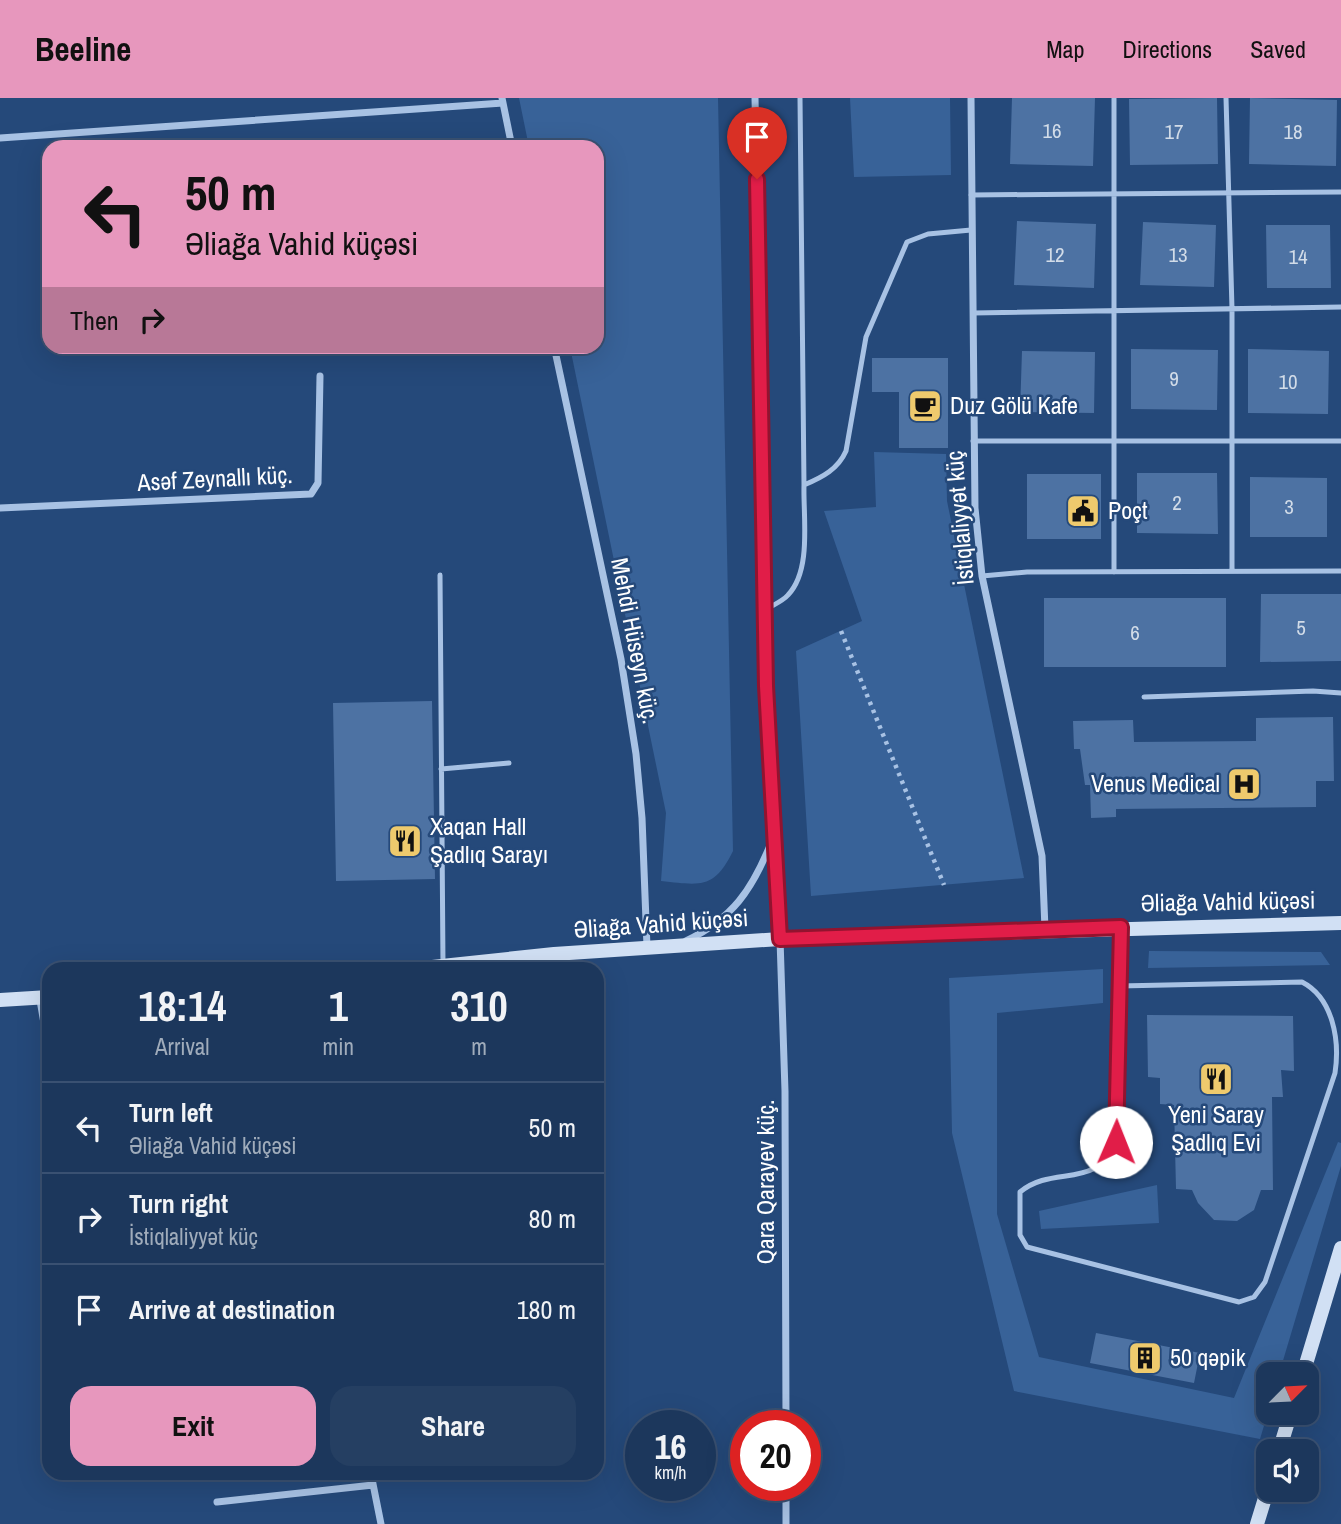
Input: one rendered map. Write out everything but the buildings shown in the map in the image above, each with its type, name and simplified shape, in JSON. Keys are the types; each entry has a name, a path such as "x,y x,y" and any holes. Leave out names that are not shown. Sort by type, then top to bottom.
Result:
{"main road":[{"name":"Əliağa Vahid küçəsi","path":"486,962 647,947 780,939 1045,929 1341,923"},
{"path":"0,1000 42,997"},
{"path":"1307,1362 1341,1248"},
{"path":"1257,1524 1264,1502"}],"street":[{"path":"755,98 765,610 773,839 780,939"},
{"name":"İstiqlaliyyət küç","path":"971,98 975,508 982,576 1035,813 1042,856 1045,929"},
{"path":"0,138 502,101 510,140"},
{"name":"Mehdi Hüseyn küç.","path":"556,354 621,659 636,754 642,818 647,947"},
{"name":"Asəf Zeynallı küç.","path":"0,508 311,494 318,483 320,376"},
{"path":"676,945 722,919 747,893 773,839"},
{"name":"Qara Qarayev küç.","path":"780,939 785,1091 786,1410"},
{"path":"372,1480 381,1524"},
{"path":"217,1502 373,1485"},
{"path":"786,1501 786,1524"}],"lane":[{"path":"765,610 787,596 796,584 802,560 804,485 800,98"},
{"path":"1114,98 1114,572"},
{"path":"1226,98 1234,440 1232,571"},
{"path":"971,195 1341,192"},
{"path":"804,485 821,478 841,464 846,451 866,337 906,242 928,234 971,230"},
{"path":"973,313 1341,307"},
{"path":"973,440 1341,441"},
{"path":"982,576 1027,572 1341,571"},
{"path":"440,575 443,962"},
{"path":"1144,697 1313,691 1341,693"},
{"path":"441,769 509,763"},
{"path":"1119,986 1302,982 1315,989 1324,1002 1333,1027 1338,1054 1335,1073 1265,1282 1254,1297 1239,1302 1027,1247 1020,1235 1020,1192 1031,1183 1098,1169 1110,1157 1116,1142 1119,986 1121,927"},
{"path":"1333,1027 1341,1026"}],"path":[{"path":"841,631 944,885"}],"shaded area":[{"path":"519,98 718,98 733,851 719,873 705,882 696,884 661,881 666,813 571,354 604,354 604,140 528,140"},
{"path":"850,98 950,98 951,175 854,177"},
{"path":"874,452 946,454 947,501 1024,878 811,896 796,651 862,621 824,511 876,507"},
{"path":"1149,951 1321,952 1330,965 1148,968"},
{"path":"1103,969 1103,1003 997,1013 997,1214 1039,1357 1234,1398 1338,1142 1341,1143 1341,1166 1283,1362 1256,1362 1256,1425 1264,1425 1260,1439 1014,1391 952,1133 949,978"},
{"path":"1157,1185 1159,1223 1041,1229 1039,1211"}],"place":[{"name":"Duz Gölü Kafe","path":"925,406"},
{"name":"Poçt","path":"1083,511"},
{"name":"Venus Medical","path":"1244,784"},
{"name":"Xaqan Hall Şadlıq Sarayı","path":"405,841"},
{"name":"Yeni Saray Şadlıq Evi","path":"1216,1079"},
{"name":"50 qəpik","path":"1145,1358"}],"route":[{"path":"757,179 766,686 780,939 1121,927 1116,1142"}]}
